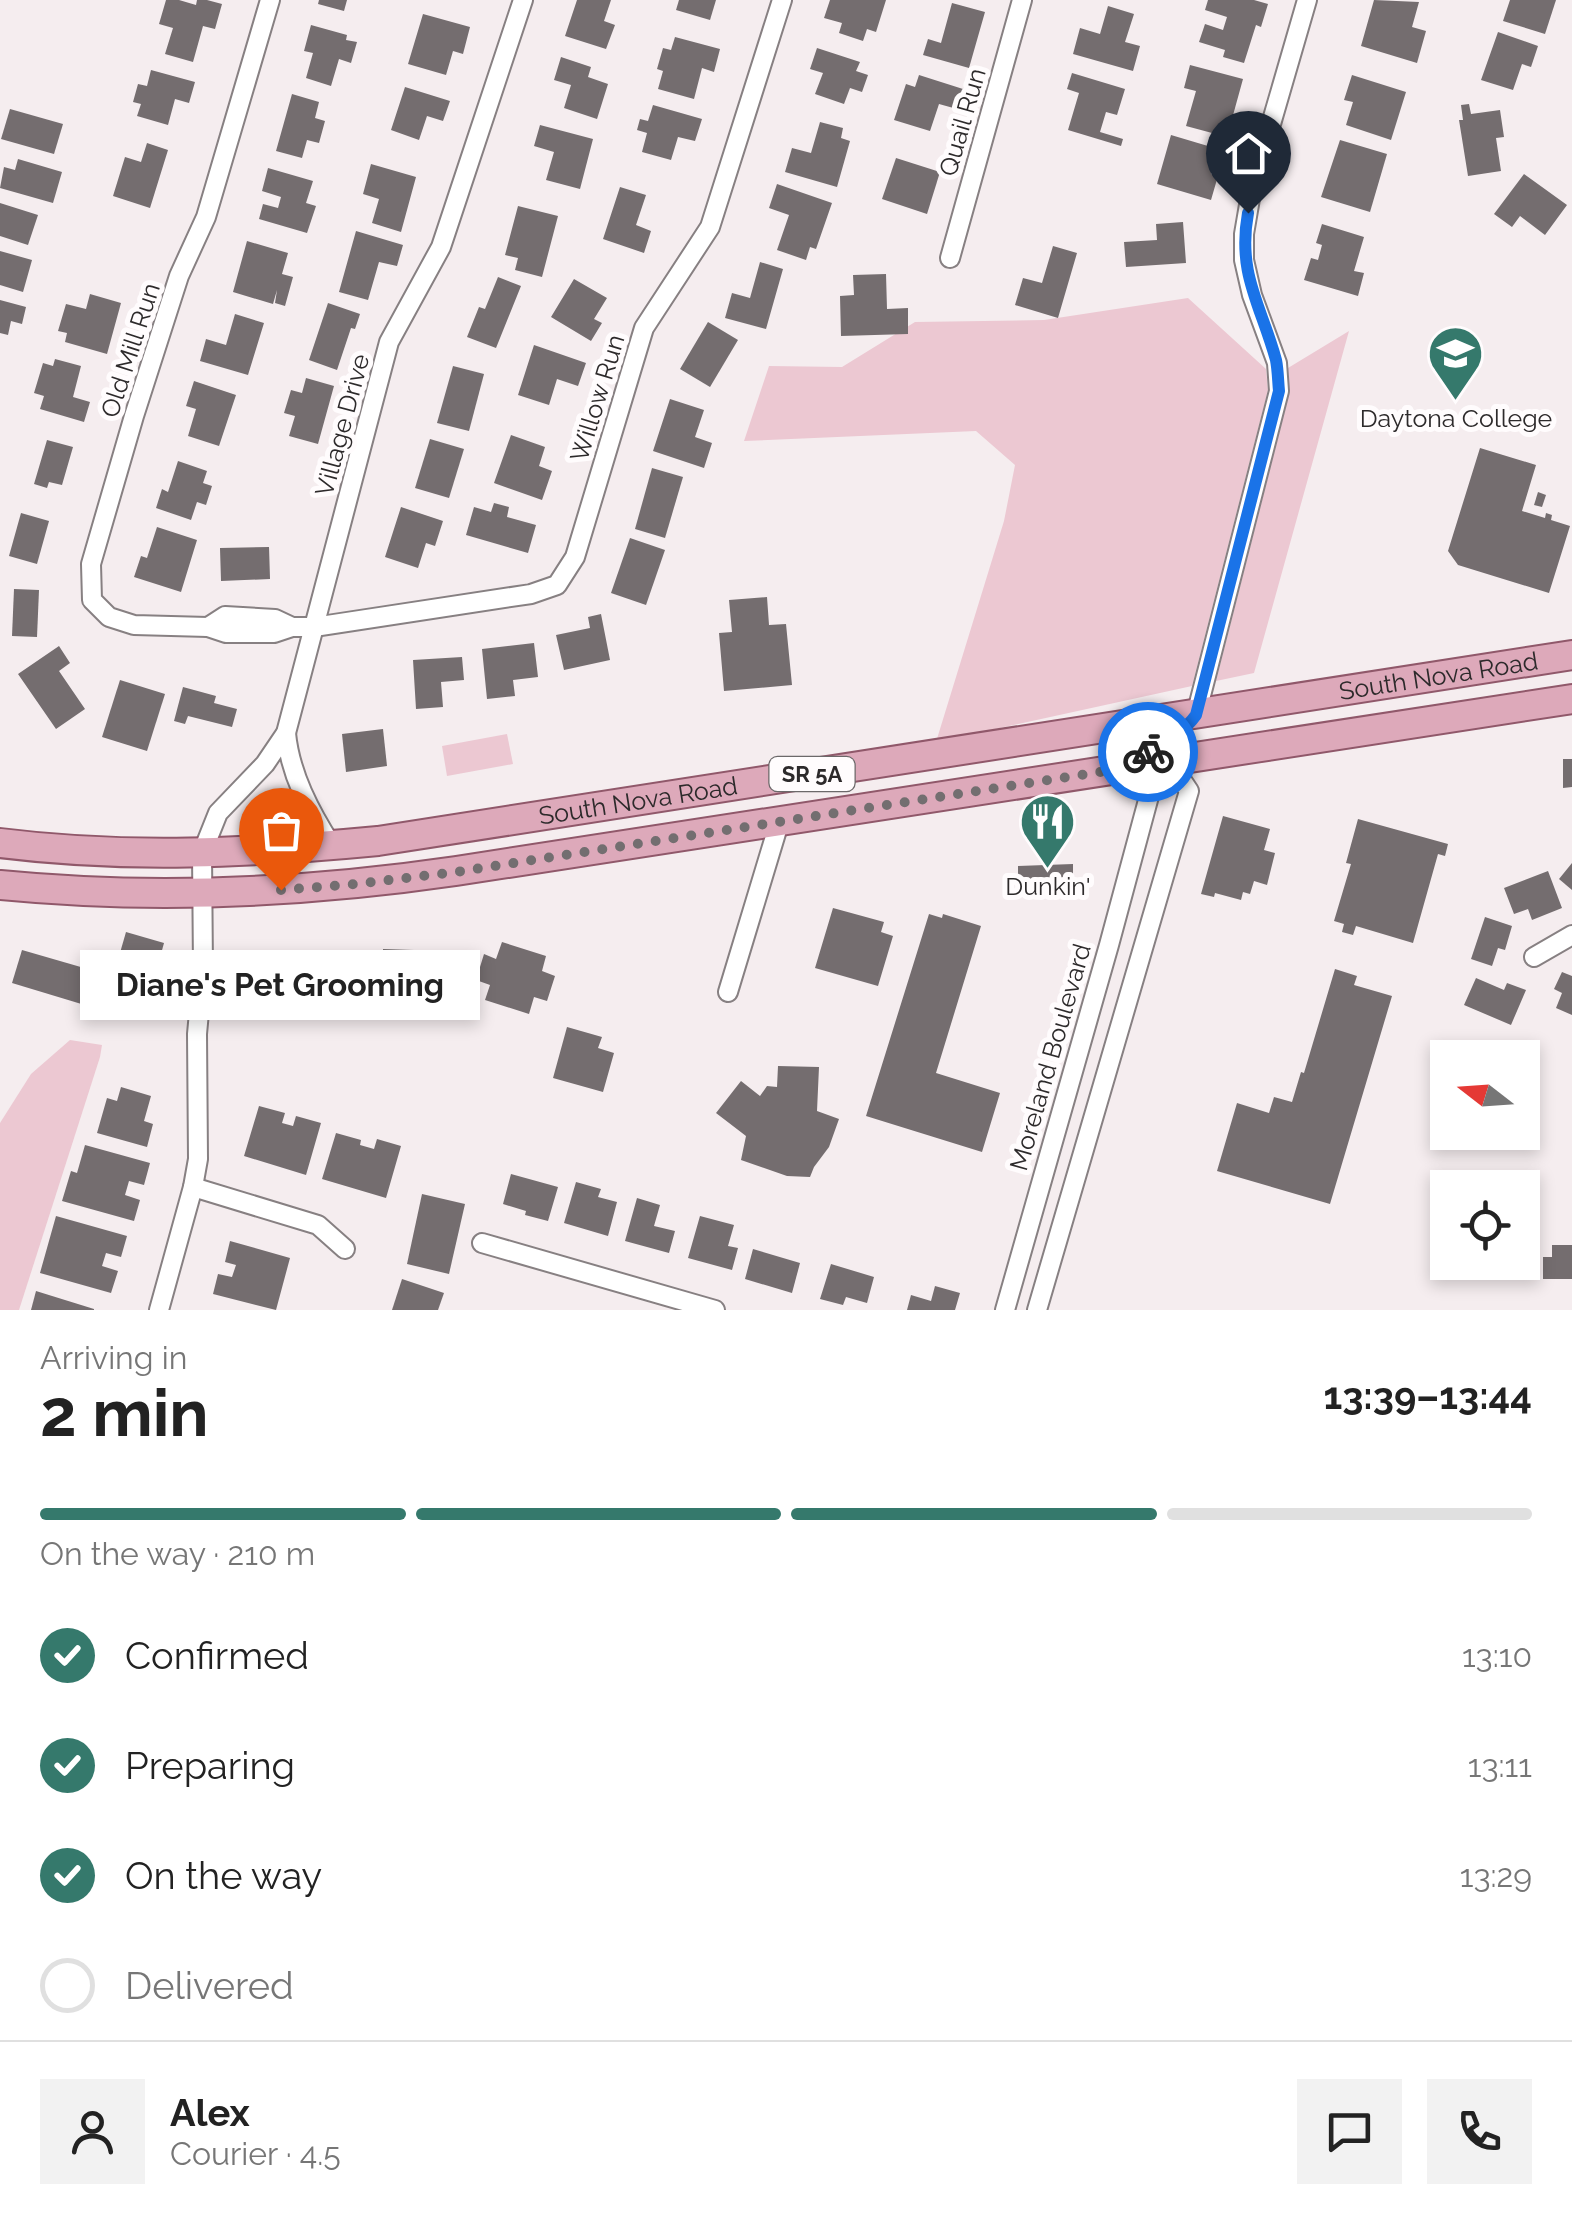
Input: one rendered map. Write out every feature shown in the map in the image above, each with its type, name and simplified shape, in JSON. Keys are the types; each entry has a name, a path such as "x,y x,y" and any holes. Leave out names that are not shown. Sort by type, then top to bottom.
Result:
{"main road":[{"name":"South Nova Road","path":"0,843 136,853 202,853 378,841 1572,656"},
{"name":"South Nova Road","path":"0,884 105,892 202,892 281,890 402,879 1119,769 1179,766 1572,698"},
{"path":"1179,766 1204,734 1247,707"},
{"path":"1119,769 1176,736 1196,715"},
{"path":"780,820 811,798 830,771"}],"street":[{"name":"Old Mill Run","path":"270,0 206,217 179,276 140,398 92,564 92,600 109,618 134,626 208,626 225,616 275,618 292,627 314,627"},
{"name":"Village Drive","path":"202,853 218,814 265,764 286,733 390,342 440,247 523,0"},
{"name":"Willow Run","path":"314,627 531,594 557,585 575,556 644,328 710,227 782,0"},
{"name":"Quail Run","path":"950,258 1022,0"},
{"path":"1196,715 1279,391 1277,362 1252,295 1244,260 1244,234 1251,193 1307,0"},
{"path":"286,733 294,772 314,818 332,846"},
{"path":"1037,1310 1189,791 1179,766"},
{"name":"Moreland Boulevard","path":"1005,1310 1151,790 1179,766"},
{"path":"728,992 780,820"},
{"path":"159,1310 198,1158 202,853"},
{"path":"1534,957 1572,935"},
{"path":"1077,1056 1110,1066"},
{"path":"1041,1180 1073,1189"},
{"path":"193,1187 318,1226 346,1248"},
{"path":"482,1243 715,1310"}],"shaded area":[{"path":"1188,298 1266,369 1268,390 1192,686 936,742 1004,521 1015,465 976,431 744,441 769,366 842,367 915,322 1044,320"},
{"path":"1349,331 1254,673 1216,681 1289,394 1288,368"},
{"path":"507,734 513,764 447,776 442,746"},
{"path":"70,1040 102,1045 100,1057 19,1310 0,1310 0,1123 31,1074"}],"building":[{"path":"166,0 222,4 215,29 203,26 193,62 165,54 173,28 159,24"},
{"path":"319,0 347,0 344,11 318,4"},
{"path":"577,0 611,0 604,21 615,25 606,49 565,36"},
{"path":"679,0 716,0 710,20 676,10"},
{"path":"830,0 886,0 876,32 867,29 863,41 839,33 842,23 824,18"},
{"path":"1208,0 1254,0 1268,4 1261,27 1256,25 1244,63 1223,57 1225,50 1199,42 1205,24 1223,30 1227,17 1205,10"},
{"path":"1374,0 1419,2 1412,27 1426,31 1417,63 1361,46"},
{"path":"1510,0 1556,0 1545,34 1503,21"},
{"path":"952,3 985,12 969,68 923,55 928,39 941,43"},
{"path":"1108,6 1134,14 1125,42 1140,46 1133,71 1073,54 1080,28 1100,34"},
{"path":"423,14 470,27 463,54 453,51 446,75 408,64"},
{"path":"311,25 347,35 346,40 357,42 351,63 339,59 331,86 306,78 313,53 304,51"},
{"path":"1498,32 1538,46 1531,67 1522,64 1513,90 1481,80"},
{"path":"675,37 720,49 714,72 702,68 694,99 658,89 663,71 657,69 663,48 671,50"},
{"path":"817,48 860,62 856,71 868,75 862,92 850,88 844,104 815,94 823,73 810,69"},
{"path":"561,57 591,67 588,77 608,84 597,119 564,108 571,85 554,80"},
{"path":"1190,65 1243,79 1227,137 1186,126 1196,91 1184,88"},
{"path":"151,70 195,82 189,103 175,99 168,125 137,116 141,104 133,102 138,84 147,86"},
{"path":"1072,73 1125,89 1117,115 1106,112 1100,132 1123,139 1121,146 1068,130 1079,93 1067,89"},
{"path":"919,75 963,89 957,109 939,104 930,131 894,120 906,84 915,87"},
{"path":"1352,75 1406,92 1391,140 1346,125 1353,102 1344,100"},
{"path":"405,87 450,101 443,121 427,116 419,140 391,130"},
{"path":"292,94 319,102 315,118 325,121 319,143 307,140 302,158 276,151"},
{"path":"1469,104 1471,114 1500,110 1504,137 1496,138 1501,171 1468,176 1459,120 1463,120 1461,105"},
{"path":"653,105 702,119 695,141 678,137 671,160 642,152 647,133 637,130 640,119 648,121"},
{"path":"10,109 63,124 54,154 1,139"},
{"path":"820,122 843,128 841,138 850,141 837,187 785,172 792,148 811,153"},
{"path":"540,125 593,139 580,189 546,180 554,152 534,146"},
{"path":"1171,135 1218,149 1211,174 1218,176 1211,200 1157,184"},
{"path":"1340,140 1387,154 1370,212 1321,197"},
{"path":"147,143 168,150 150,208 113,196 125,157 141,162"},
{"path":"896,158 940,172 927,214 882,199"},
{"path":"18,159 62,172 53,203 0,188 4,167 15,170"},
{"path":"371,164 416,177 401,232 372,223 379,199 363,194"},
{"path":"268,168 313,181 306,203 316,206 307,233 259,219 263,204 278,208 281,197 262,191"},
{"path":"1524,174 1567,205 1545,235 1520,216 1512,227 1494,214"},
{"path":"777,184 832,203 816,249 810,247 806,260 777,250 789,215 769,208"},
{"path":"620,187 646,195 636,225 651,231 644,253 603,239"},
{"path":"0,203 38,215 28,245 0,236"},
{"path":"518,206 558,216 542,277 515,270 518,258 505,255"},
{"path":"1183,222 1186,263 1126,267 1124,242 1157,240 1156,224"},
{"path":"1322,224 1364,237 1354,271 1364,273 1358,296 1304,280 1311,258 1318,260 1322,245 1316,243"},
{"path":"356,231 403,245 397,266 379,262 368,300 339,292"},
{"path":"247,241 288,253 282,274 293,277 285,306 275,303 277,290 273,304 233,292"},
{"path":"1053,246 1077,253 1058,318 1015,305 1023,278 1042,283"},
{"path":"0,251 32,260 23,292 0,285"},
{"path":"760,262 783,269 766,329 725,318 732,293 750,298"},
{"path":"886,274 887,309 908,308 908,334 841,336 840,296 854,295 853,275"},
{"path":"498,277 521,286 496,348 467,337 479,307 485,309"},
{"path":"574,279 607,298 594,319 602,323 591,341 551,317"},
{"path":"90,294 121,303 107,354 65,342 67,333 58,331 66,304 86,309"},
{"path":"0,300 26,307 22,324 11,321 8,335 0,333"},
{"path":"328,303 360,314 355,329 351,328 337,370 309,360"},
{"path":"235,314 264,323 248,375 200,361 206,339 226,345"},
{"path":"708,322 738,340 710,387 680,369"},
{"path":"534,345 586,363 578,386 557,379 549,405 518,395"},
{"path":"55,359 81,366 73,397 90,402 84,422 40,409 44,396 34,393 43,363 53,366"},
{"path":"453,366 484,374 469,431 437,423"},
{"path":"306,378 334,386 318,444 289,436 295,416 284,413 291,390 302,393"},
{"path":"194,381 236,395 219,446 188,436 196,409 186,406"},
{"path":"670,399 704,410 695,437 712,443 704,468 653,451"},
{"path":"511,435 545,447 539,466 552,471 542,500 494,483"},
{"path":"430,439 464,449 449,498 415,488"},
{"path":"47,440 73,447 62,485 49,482 47,488 34,484"},
{"path":"1480,448 1536,465 1522,511 1545,518 1546,513 1552,515 1551,520 1570,526 1549,593 1458,565 1448,551"},
{"path":"178,461 207,471 203,483 212,486 206,505 197,502 191,520 156,508 162,489 168,492"},
{"path":"652,468 683,477 665,538 635,529"},
{"path":"1538,492 1546,495 1542,507 1534,505"},
{"path":"494,503 509,507 507,517 536,525 528,553 466,535 474,507 491,512"},
{"path":"401,507 443,521 435,546 426,543 418,568 385,557"},
{"path":"21,513 49,521 37,564 9,556"},
{"path":"157,527 197,540 181,592 134,577 141,556 147,558"},
{"path":"630,538 665,550 646,605 611,593"},
{"path":"269,547 270,579 221,581 220,548"},
{"path":"14,589 39,590 37,637 12,636"},
{"path":"767,597 769,625 786,624 792,685 724,691 719,633 732,632 729,600"},
{"path":"601,614 610,660 564,670 556,635 590,628 588,617"},
{"path":"534,643 538,677 513,680 515,696 487,699 482,649"},
{"path":"59,646 70,663 59,671 85,709 56,729 18,674"},
{"path":"462,657 464,680 441,682 443,707 416,709 413,660"},
{"path":"120,680 165,694 147,751 102,737"},
{"path":"183,687 216,696 214,703 237,709 232,727 188,716 185,724 174,721"},
{"path":"383,729 387,766 346,772 342,734"},
{"path":"1563,759 1572,759 1572,787 1563,788"},
{"path":"1223,816 1270,829 1264,850 1275,853 1267,885 1254,881 1250,894 1243,892 1241,900 1215,893 1214,897 1201,894"},
{"path":"1358,819 1448,844 1445,856 1438,854 1413,943 1356,926 1353,935 1342,932 1344,924 1334,921 1351,864 1346,863"},
{"path":"1572,863 1572,890 1559,879"},
{"path":"1073,864 1073,892 1018,894 1018,866"},
{"path":"1548,871 1562,908 1532,920 1528,909 1514,914 1504,888"},
{"path":"833,908 884,922 881,932 893,936 878,986 815,968"},
{"path":"929,914 942,918 943,914 981,926 936,1073 1000,1093 982,1152 866,1116"},
{"path":"1485,917 1512,926 1505,950 1498,948 1492,966 1471,959"},
{"path":"126,932 164,943 148,1001 109,991"},
{"path":"502,942 546,956 542,971 555,976 547,1001 534,997 529,1014 485,1000 490,985 476,980 484,954 496,959"},
{"path":"383,949 414,950 413,989 382,988"},
{"path":"22,950 98,972 88,1006 12,983"},
{"path":"255,966 359,966 359,993 255,993"},
{"path":"1335,969 1357,976 1354,985 1392,996 1330,1204 1217,1171 1237,1103 1269,1113 1274,1097 1292,1102"},
{"path":"1562,972 1572,976 1572,1015 1556,1008 1562,993 1554,989"},
{"path":"1476,978 1504,990 1507,983 1526,990 1511,1025 1464,1005"},
{"path":"567,1027 602,1037 598,1048 614,1053 603,1092 553,1078"},
{"path":"778,1066 819,1067 817,1111 839,1119 829,1147 810,1177 787,1176 741,1160 746,1136 716,1113 741,1081 760,1096 767,1086 777,1087"},
{"path":"121,1087 151,1096 144,1121 153,1124 147,1147 97,1133 107,1098 117,1101"},
{"path":"259,1106 285,1113 282,1123 293,1126 296,1116 321,1123 306,1175 244,1156"},
{"path":"336,1133 361,1140 360,1145 374,1149 377,1139 401,1146 386,1198 322,1179"},
{"path":"85,1145 150,1163 144,1185 129,1181 125,1195 140,1200 134,1221 62,1201 71,1171 77,1173"},
{"path":"511,1174 558,1187 548,1221 503,1204"},
{"path":"576,1182 601,1189 598,1197 617,1202 608,1236 564,1223"},
{"path":"422,1194 465,1204 449,1274 407,1264"},
{"path":"637,1198 660,1205 654,1226 675,1231 669,1253 625,1241"},
{"path":"56,1216 127,1236 121,1257 106,1253 102,1266 118,1271 111,1293 40,1273"},
{"path":"700,1216 734,1225 728,1246 738,1248 732,1270 688,1258"},
{"path":"230,1241 290,1258 276,1310 213,1294 218,1274 232,1277 236,1265 225,1262"},
{"path":"1552,1245 1572,1245 1572,1279 1543,1279 1543,1257 1552,1257"},
{"path":"753,1249 800,1263 792,1293 745,1279"},
{"path":"831,1264 874,1277 867,1303 846,1297 843,1305 820,1299"},
{"path":"402,1279 444,1293 438,1310 392,1310"},
{"path":"935,1286 960,1293 955,1310 907,1310 911,1295 931,1301"},
{"path":"36,1291 94,1309 94,1310 31,1310"}],"way so far":[{"path":"281,890 456,872 1119,769 1148,752"}],"place":[{"name":"Daytona College","path":"1456,402"},
{"name":"Dunkin'","path":"1048,871"},
{"name":"Diane's Pet Grooming","path":"281,890"}],"route":[{"path":"1148,752 1176,736 1196,715 1279,391 1277,362 1252,295 1244,260 1248,213"}]}
